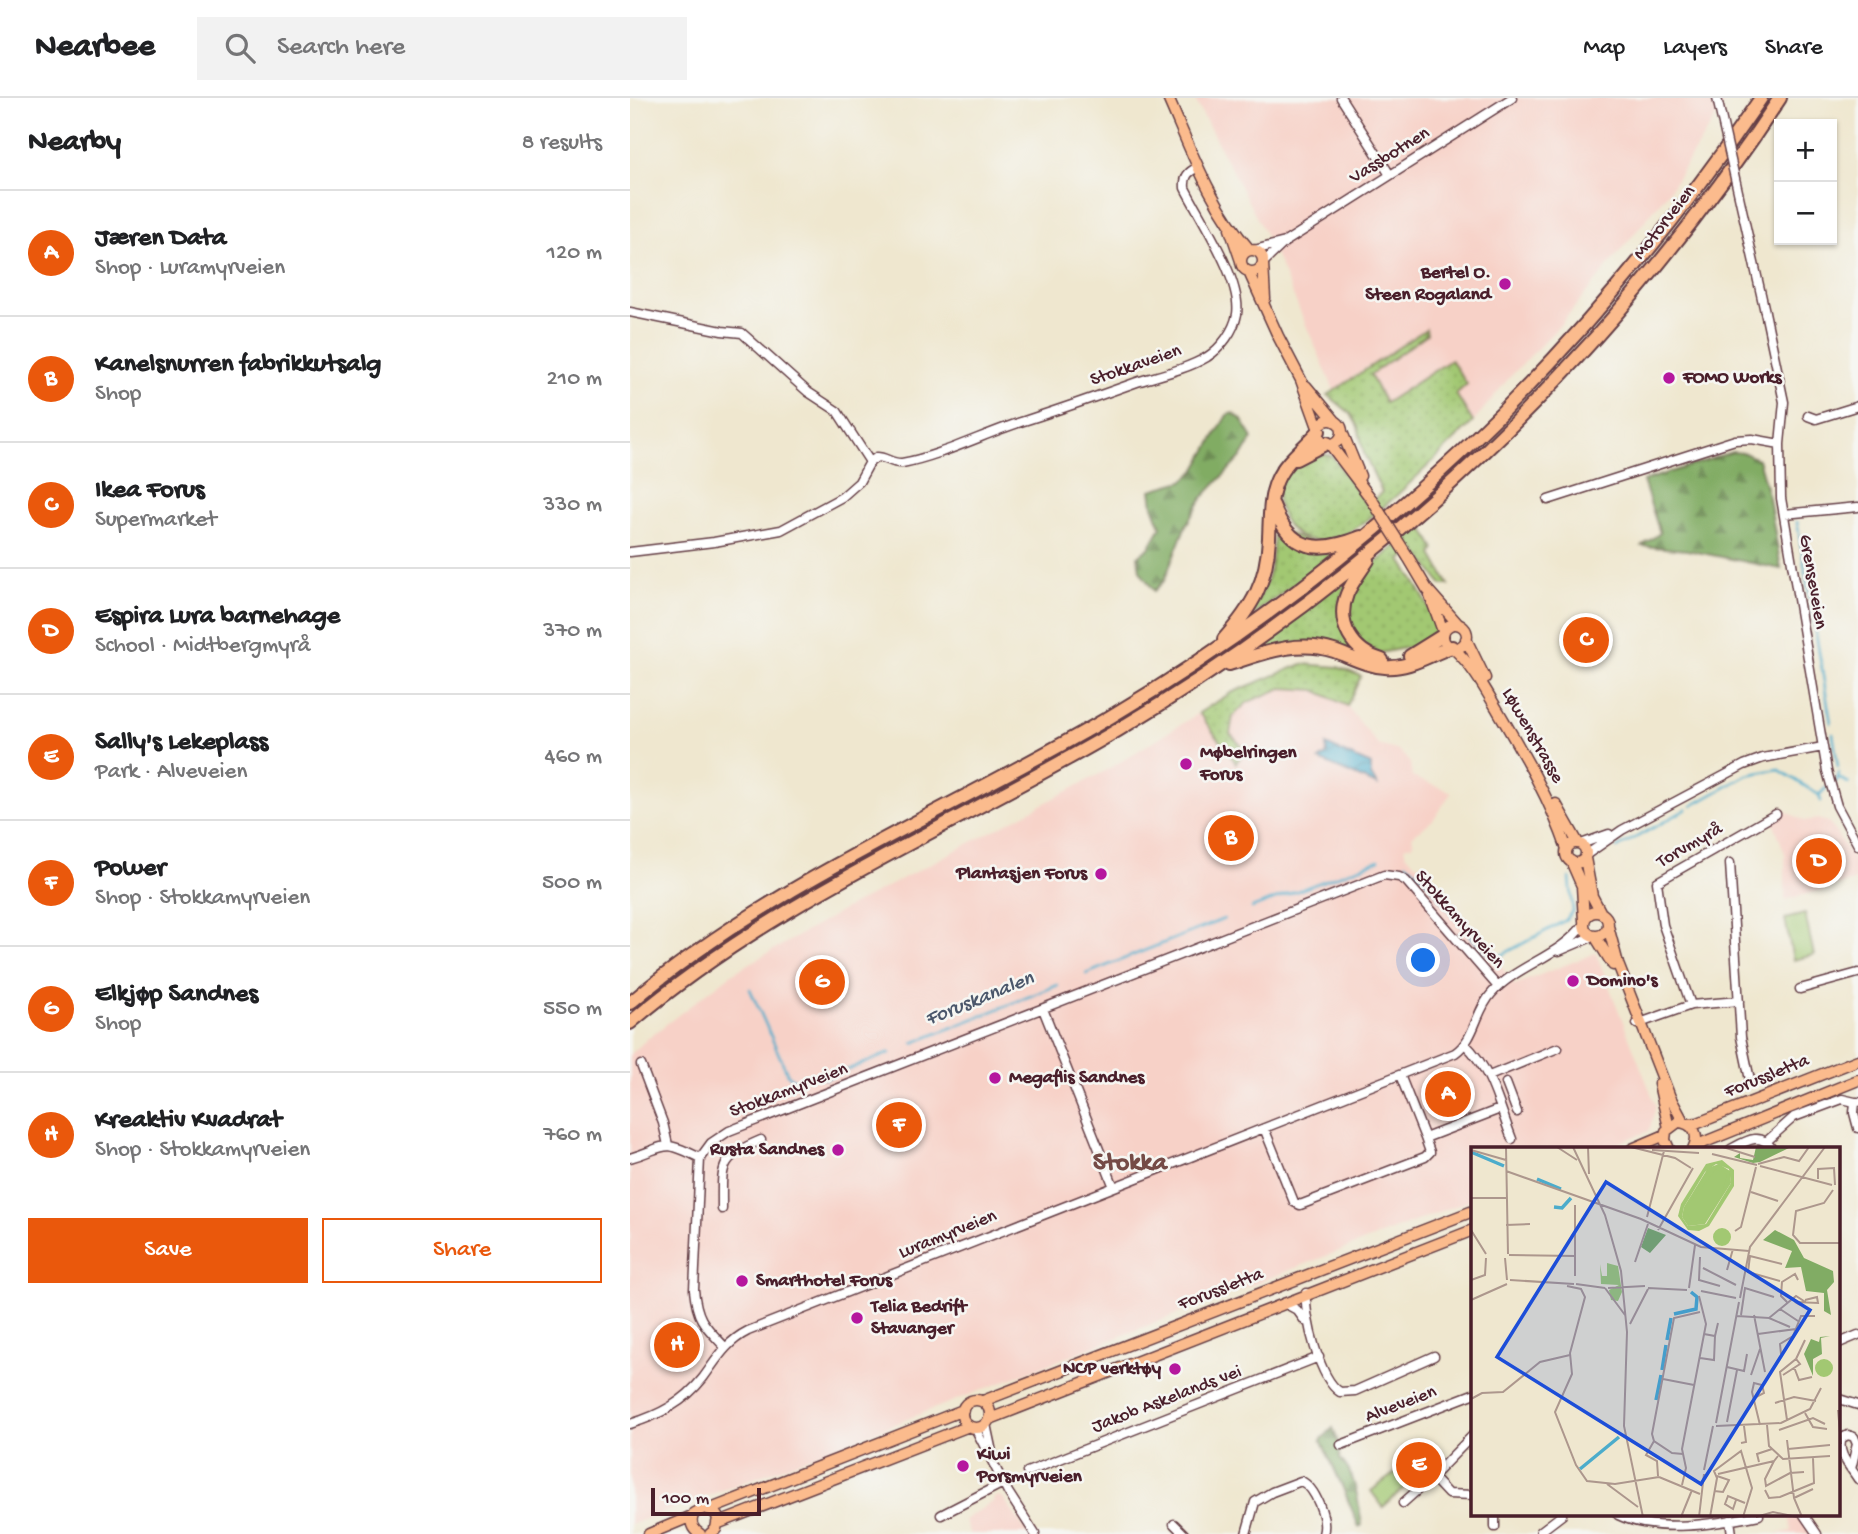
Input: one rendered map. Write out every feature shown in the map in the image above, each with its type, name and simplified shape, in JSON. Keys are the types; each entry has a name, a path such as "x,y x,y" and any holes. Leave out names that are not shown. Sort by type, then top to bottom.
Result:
{"highway":[{"path":"630,1003 694,953 768,905 1078,735 1213,651 1296,592 1371,533 1456,458 1563,351 1658,239 1722,155 1761,98"},
{"name":"Motorveien","path":"1375,550 1483,455 1571,364 1681,235 1780,98"},
{"path":"1213,651 1245,614 1262,583 1268,562 1272,500 1279,476 1319,430"},
{"path":"1293,460 1328,443"},
{"path":"1272,500 1284,529 1305,545 1329,547 1371,533"},
{"path":"1375,550 1353,583 1345,602 1344,622 1354,643 1370,656 1392,661 1416,654 1443,634"},
{"path":"630,1023 692,974 783,914 1097,742 1213,670 1375,550"},
{"path":"1213,670 1271,650 1292,647 1323,649 1367,664 1386,667 1416,662 1453,648"}],"main road":[{"path":"1168,98 1198,167 1229,225 1241,262 1265,303 1278,336 1301,380 1322,440 1328,443 1370,497 1427,589 1465,630 1466,639 1461,646 1453,648 1446,644 1427,589"},
{"path":"1229,225 1252,250 1260,253 1265,303"},
{"path":"1241,262 1243,254 1252,250"},
{"path":"1249,272 1258,271 1263,263"},
{"path":"1301,380 1339,427 1370,497"},
{"path":"1319,430 1326,421 1339,427"},
{"path":"1328,443 1338,440 1339,427"},
{"path":"1443,634 1449,625 1458,624"},
{"name":"Løwenstrasse","path":"1466,639 1579,844"},
{"name":"Løwenstrasse","path":"1453,648 1470,666 1527,759 1554,813 1567,849"},
{"path":"1669,1147 1656,1073 1639,1023 1615,955 1607,918 1601,913 1592,896 1585,849 1579,844 1571,844 1567,849 1567,856 1582,886 1586,931 1594,936 1614,966 1639,1023 1670,1097 1686,1124 1696,1134 1693,1147"},
{"path":"1571,861 1577,863 1585,857"},
{"path":"1584,923 1590,914 1601,913"},
{"path":"1594,936 1602,935 1608,926"},
{"name":"Forussletta","path":"1667,1131 1678,1122 1698,1123 1858,1060"},
{"name":"Forussletta","path":"1695,1147 1858,1080"},
{"path":"1636,1147 1667,1131"},
{"name":"Forussletta","path":"983,1401 1471,1211"},
{"name":"Forussletta","path":"988,1421 1283,1302 1356,1277 1471,1231"},
{"path":"649,1534 692,1516 698,1509 711,1509 963,1410 971,1401 983,1401 989,1409 988,1421 716,1530 717,1514 711,1509"},
{"path":"963,1410 963,1419 972,1427"},
{"path":"692,1516 696,1533"}],"street":[{"path":"1341,98 1390,176"},
{"name":"Vassbotnen","path":"1263,263 1285,242 1512,98"},
{"name":"Grenseveien","path":"1717,98 1783,391 1780,484 1823,747 1831,787 1858,845"},
{"name":"Stokkaveien","path":"870,462 879,456 892,462 903,463 938,453 999,429 1203,359 1217,349 1231,330 1237,304 1210,231 1185,188 1185,177 1198,167"},
{"name":"Vassbotnen","path":"1252,250 1285,242"},
{"path":"630,312 742,333 808,392 837,411 870,462 862,479 842,497 781,530 714,542 630,552"},
{"path":"1808,416 1816,419 1858,406"},
{"path":"1548,500 1735,440 1752,439 1780,444"},
{"path":"1784,514 1858,507"},
{"path":"1585,857 1622,830 1754,761 1791,751 1823,747"},
{"name":"Torvmyrå","path":"1691,1005 1663,925 1657,882 1776,814"},
{"path":"1579,844 1622,830"},
{"name":"Torvmyrå","path":"1730,863 1741,1037 1750,1080"},
{"name":"Stokkamyrveien","path":"701,1158 711,1143 729,1131 1384,875 1406,881 1498,987"},
{"path":"1512,1139 1489,1076 1477,1055 1465,1044 1485,1002 1498,987 1574,936 1584,923"},
{"path":"1547,956 1594,936"},
{"path":"1800,989 1858,973"},
{"path":"1639,1023 1691,1005 1739,1001"},
{"path":"1043,1009 1114,1187"},
{"name":"Luramyrveien","path":"630,1424 659,1415 682,1399 698,1384 725,1347 748,1331 1400,1075 1447,1056 1465,1044"},
{"path":"1489,1076 1558,1048"},
{"path":"641,1065 663,1123 668,1146"},
{"path":"1265,1128 1297,1205 1425,1157 1430,1152 1400,1075"},
{"path":"1506,1083 1517,1112"},
{"path":"1735,1147 1758,1138 1770,1145 1794,1118 1842,1099 1856,1102 1854,1113 1858,1128"},
{"path":"1425,1138 1500,1109"},
{"path":"722,1209 722,1179 726,1162 736,1152 761,1140"},
{"path":"630,1158 656,1147 668,1146 701,1158 694,1290 696,1308 700,1320 725,1347"},
{"path":"1306,1293 1307,1324"},
{"path":"1283,1302 1297,1310 1307,1324 1335,1390 1346,1393 1434,1356"},
{"path":"1840,1343 1858,1335"},
{"name":"Jakob Askelands vei","path":"1027,1472 1319,1357"},
{"name":"Alveveien","path":"1341,1445 1471,1395"},
{"path":"1840,1399 1858,1405"},
{"path":"988,1421 994,1463"},
{"path":"972,1427 1035,1534"},
{"path":"1403,1503 1471,1437"},
{"path":"1851,1469 1858,1479"},
{"path":"1432,1477 1448,1494 1471,1495"},
{"path":"1246,1534 1255,1502 1301,1481 1313,1491 1325,1523 1323,1534"},
{"path":"941,1516 1003,1483"},
{"path":"1495,1516 1495,1527"},
{"path":"1541,1531 1561,1516"},
{"path":"1620,1516 1636,1525 1671,1531 1716,1519 1730,1520 1753,1516"},
{"path":"1805,1516 1817,1534"},
{"path":"1730,1520 1732,1534"},
{"path":"1174,1524 1184,1534"}],"shaded area":[{"path":"1194,98 1728,98 1669,191 1560,325 1509,378 1473,422 1456,394 1385,403 1369,374 1426,334 1365,368 1334,390 1274,251"},
{"path":"1282,688 1315,690 1347,706 1378,745 1400,751 1410,763 1412,777 1452,792 1433,820 1412,836 1414,844 1404,847 1406,855 1426,872 1486,943 1514,985 1596,953 1656,1106 1649,1131 1607,1147 1471,1147 1471,1200 630,1525 630,1055 733,973 847,908 1109,769 1199,713 1235,762 1230,735 1233,716 1248,702"},
{"path":"1784,810 1804,821 1817,819 1829,822 1858,868 1855,872 1857,880 1785,900 1785,854 1773,821"},
{"path":"1000,1496 1028,1534 970,1534 964,1520 994,1501 993,1498"},
{"path":"1789,1516 1802,1516 1815,1534 1776,1534 1792,1531"}],"green space":[{"path":"1426,329 1427,334 1370,375 1385,403 1451,360 1467,384 1456,394 1473,422 1386,505 1350,532 1326,540 1311,540 1298,535 1282,516 1278,490 1286,475 1303,463 1323,454 1332,456 1367,505 1382,492 1364,454 1358,427 1351,414 1328,395"},
{"path":"1233,413 1241,419 1253,438 1243,455 1203,497 1186,525 1164,581 1154,591 1140,571 1138,556 1149,548 1161,527 1153,506 1151,490 1183,481 1195,471 1227,415"},
{"path":"1732,452 1744,453 1758,459 1769,498 1781,569 1687,550 1642,546 1660,533 1643,481"},
{"path":"1275,521 1281,531 1336,552 1253,615 1251,611 1270,568"},
{"path":"1422,526 1435,549 1432,554 1449,585 1442,585 1415,549 1401,560 1429,609 1435,629 1434,637 1419,645 1380,653 1363,644 1354,633 1349,612 1352,597 1359,582 1370,569"},
{"path":"1351,574 1339,602 1358,655 1330,646 1254,648"},
{"path":"1302,664 1338,667 1361,676 1347,706 1315,690 1282,688 1248,702 1233,716 1230,734 1246,750 1236,763 1199,713 1231,693"},
{"path":"1805,914 1814,955 1793,960 1785,919"},
{"path":"1333,1428 1340,1459 1350,1473 1356,1490 1362,1525 1359,1527 1321,1440"},
{"path":"1420,1453 1434,1469 1423,1478 1414,1476 1404,1462"},
{"path":"1403,1467 1413,1480 1383,1507 1371,1491"}],"water":[{"path":"1326,745 1371,765 1371,775 1377,785 1319,760 1327,754"}],"waterway":[{"name":"Foruskanalen","path":"1797,522 1831,723"},
{"name":"Foruskanalen","path":"1833,734 1838,767"},
{"name":"Foruskanalen","path":"1692,806 1747,775 1778,769 1819,795"},
{"name":"Foruskanalen","path":"1836,782 1839,773"},
{"path":"1838,778 1849,783"},
{"name":"Foruskanalen","path":"1821,801 1819,795 1826,788"},
{"name":"Foruskanalen","path":"1617,848 1687,809"},
{"name":"Foruskanalen","path":"1252,908 1379,860"},
{"name":"Foruskanalen","path":"1406,863 1422,876 1484,952 1500,956 1566,920 1573,910 1570,878"},
{"name":"Foruskanalen","path":"1086,974 1224,919"},
{"name":"Foruskanalen","path":"913,1043 1058,985"},
{"name":"Foruskanalen","path":"750,989 788,1075 797,1082"},
{"name":"Foruskanalen","path":"824,1079 890,1053"}],"place":[{"name":"Bertel O. Steen Rogaland","path":"1505,284"},
{"name":"FOMO Works","path":"1669,378"},
{"name":"Ikea Forus","path":"1586,640"},
{"name":"Møbelringen Forus","path":"1186,764"},
{"name":"Kanelsnurren fabrikkutsalg","path":"1231,838"},
{"name":"Espira Lura barnehage","path":"1819,861"},
{"name":"Plantasjen Forus","path":"1101,874"},
{"name":"Domino's","path":"1573,981"},
{"name":"Elkjøp Sandnes","path":"822,982"},
{"name":"Megaflis Sandnes","path":"995,1078"},
{"name":"Jæren Data","path":"1448,1094"},
{"name":"Power","path":"899,1125"},
{"name":"Rusta Sandnes","path":"838,1150"},
{"name":"Smarthotel Forus","path":"742,1281"},
{"name":"Telia Bedrift Stavanger","path":"857,1318"},
{"name":"Kreaktiv Kvadrat","path":"677,1345"},
{"name":"NCP verktøy","path":"1175,1369"},
{"name":"Sally's Lekeplass","path":"1419,1465"},
{"name":"Kiwi Porsmyrveien","path":"963,1466"}],"district":[{"name":"Stokka","path":"1130,1164"}]}
